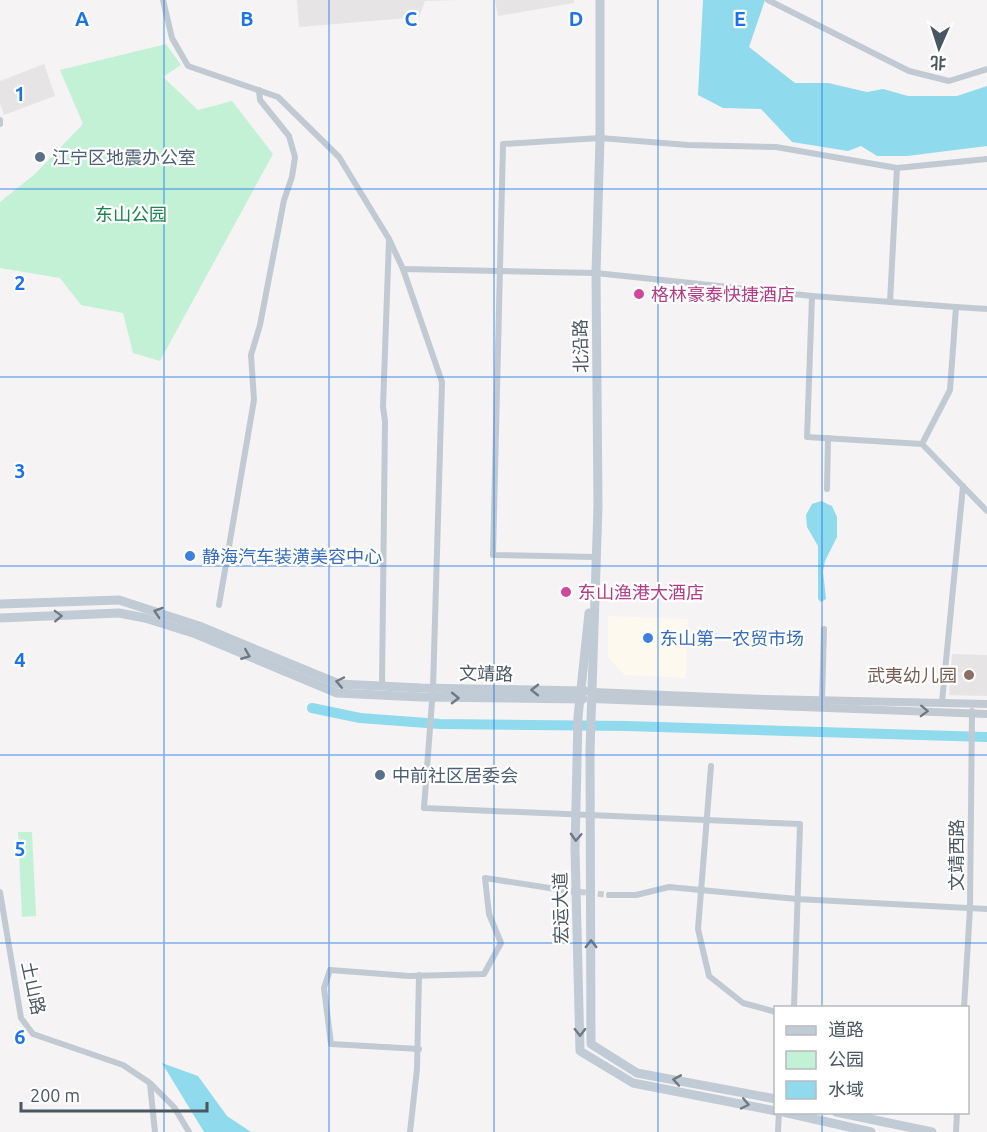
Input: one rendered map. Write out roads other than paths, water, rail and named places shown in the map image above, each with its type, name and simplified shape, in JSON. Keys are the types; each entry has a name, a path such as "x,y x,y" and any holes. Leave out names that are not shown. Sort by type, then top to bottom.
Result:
{"main road":[{"name":"北沿路","path":"593,695 598,496 596,273 600,138 600,0"},
{"name":"宏运大道","path":"595,557 578,717 575,849 580,1051 633,1083 774,1111"},
{"name":"文靖路","path":"0,604 119,600 199,626 339,684 382,686 433,695"},
{"name":"文靖路","path":"0,618 119,613 145,618 196,634 337,693 593,695"},
{"name":"宏运大道","path":"593,695 591,719 591,1044 637,1072 774,1099"},
{"name":"宏运大道","path":"788,1114 871,1132"},
{"path":"841,1114 932,1132"}],"street":[{"path":"163,0 172,39 188,66 278,97 339,157 389,239 403,270 442,382 433,695 424,808 800,824 794,1006"},
{"path":"768,0 909,71 949,81 987,69"},
{"path":"219,605 254,400 251,355 260,325 284,200 292,177 295,157 289,136 260,100 259,90"},
{"path":"595,557 493,555 503,144 600,138 688,145 776,147 897,168 987,159"},
{"path":"890,302 897,168"},
{"path":"382,686 385,421 383,407 389,239"},
{"path":"403,270 596,273 812,296 987,309"},
{"path":"812,296 807,437 922,444 987,512"},
{"path":"922,444 950,390 956,308"},
{"path":"827,489 828,438"},
{"path":"942,702 963,486"},
{"path":"822,700 824,628"},
{"name":"文靖路","path":"593,695 942,702 972,708 987,714"},
{"name":"文靖路","path":"593,695 972,708 987,704"},
{"name":"文靖西路","path":"964,1006 970,908 972,708"},
{"path":"711,766 698,929 709,976 743,1003 774,1011"},
{"path":"418,1049 331,1044 324,988 330,970 419,975 484,974 501,943 489,914 485,878 562,890"},
{"path":"609,895 636,895 669,886 797,899 987,909"},
{"name":"土山路","path":"0,892 21,1018 33,1034 123,1065 150,1083 174,1107 189,1132"},
{"path":"410,1132 418,1049 419,975"},
{"path":"150,1083 155,1132"},
{"path":"778,1132 779,1114"},
{"path":"956,1132 957,1114"}],"water":[{"path":"703,0 765,0 749,47 795,83 828,83 867,92 883,89 908,96 957,96 987,86 987,146 907,156 877,156 861,146 848,151 792,142 761,109 723,108 698,95"},
{"path":"821,501 832,506 837,517 837,537 825,561 823,571 826,599 821,602 818,599 818,546 807,527 806,515 812,504"},
{"path":"162,1063 198,1076 227,1116 251,1132 204,1132"}],"waterway":[{"path":"312,708 360,718 440,724 626,726 987,737"}],"tunnel":[{"path":"562,890 609,895"}],"place":[{"name":"江宁区地震办公室","path":"40,157"},
{"name":"格林豪泰快捷酒店","path":"639,294"},
{"name":"静海汽车装潢美容中心","path":"190,556"},
{"name":"东山渔港大酒店","path":"566,592"},
{"name":"东山第一农贸市场","path":"648,638"},
{"name":"武夷幼儿园","path":"969,675"},
{"name":"中前社区居委会","path":"380,775"}],"park label":[{"name":"东山公园","path":"131,214"}]}
